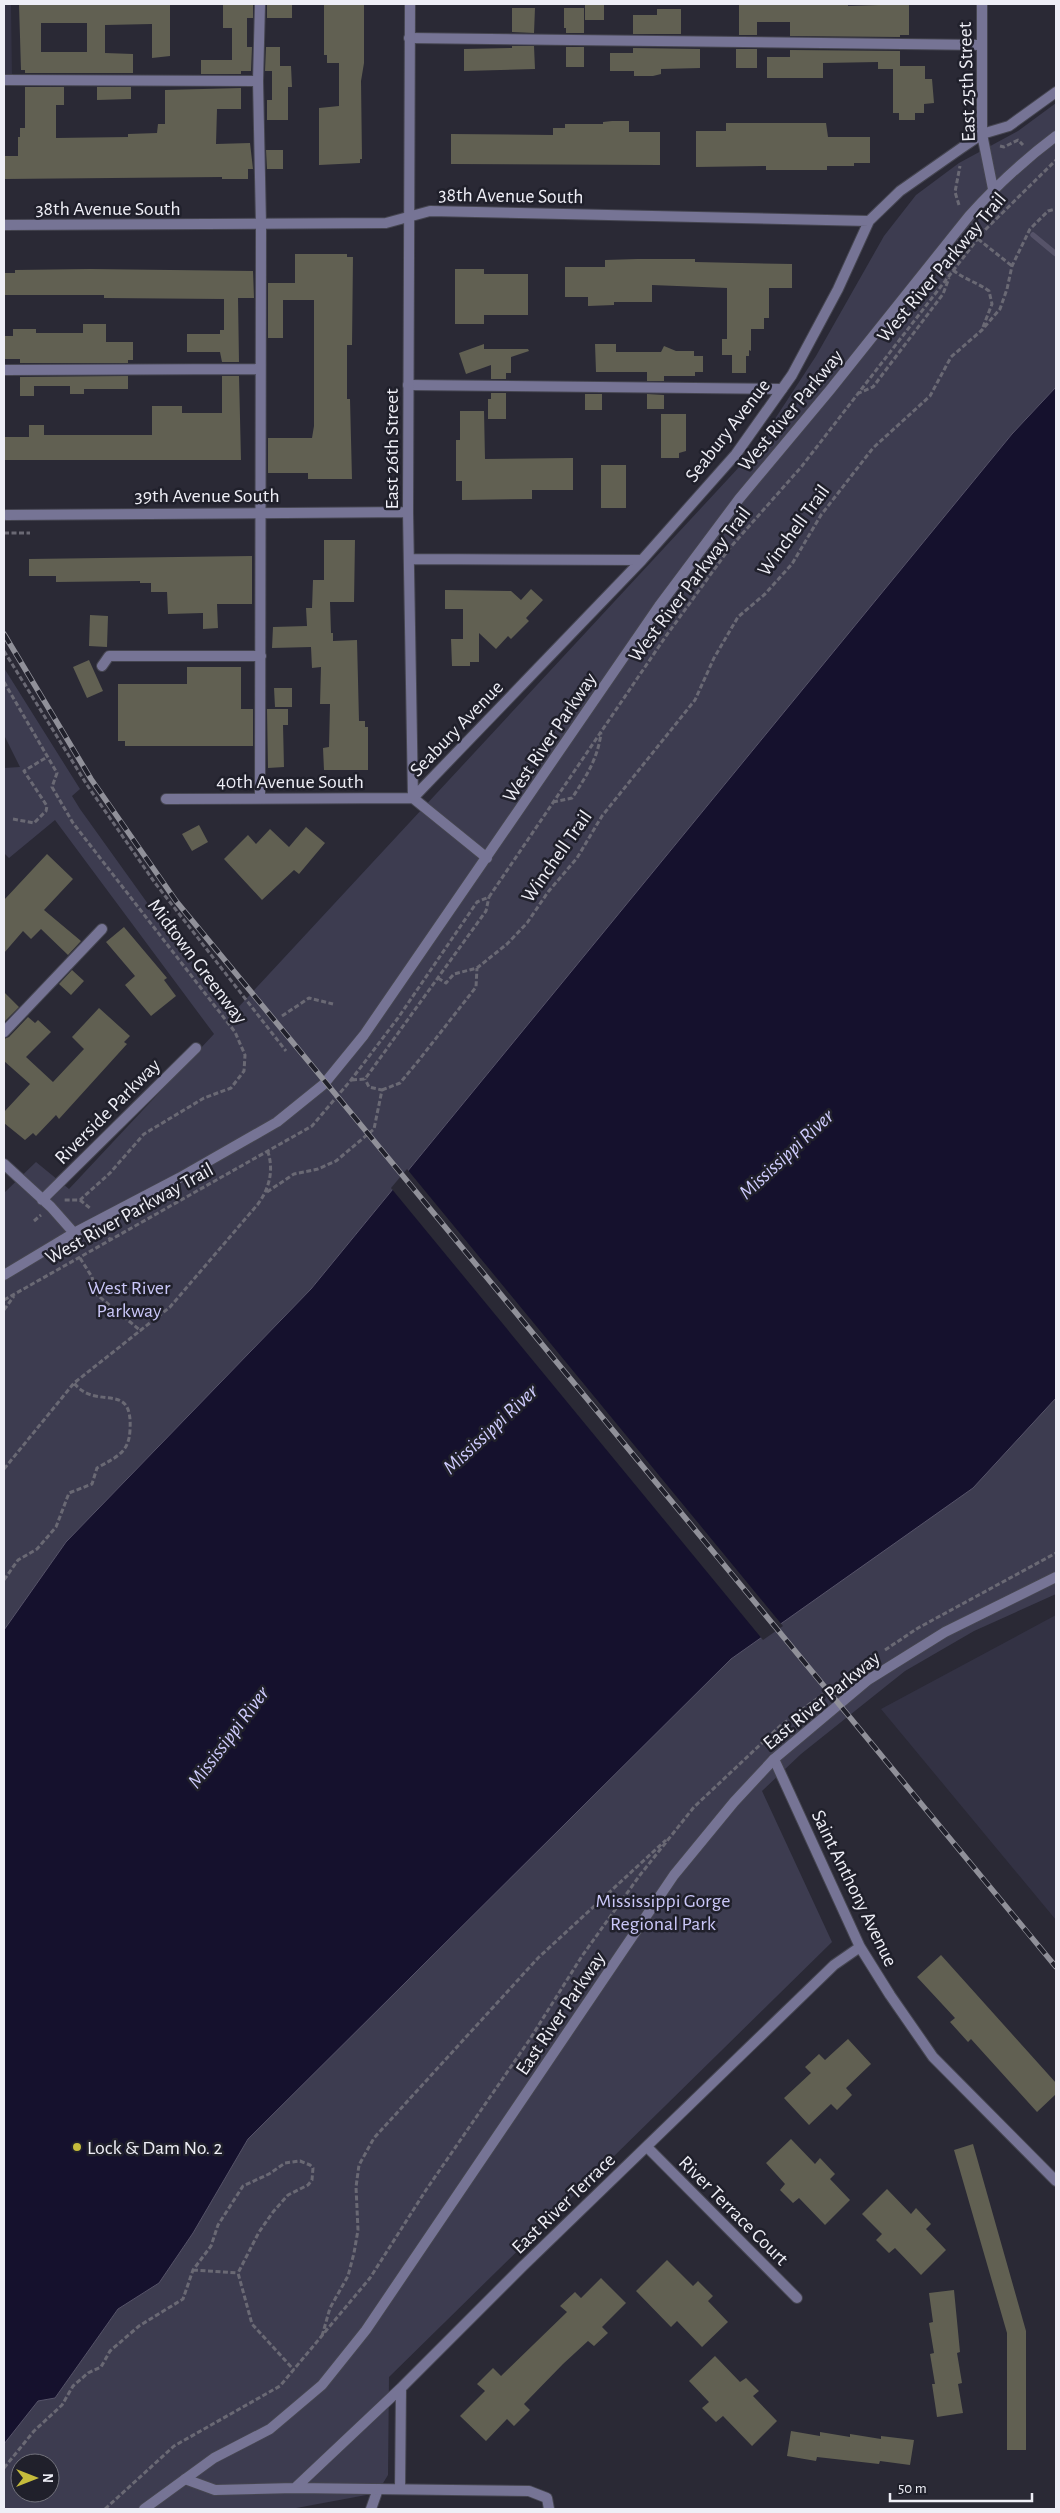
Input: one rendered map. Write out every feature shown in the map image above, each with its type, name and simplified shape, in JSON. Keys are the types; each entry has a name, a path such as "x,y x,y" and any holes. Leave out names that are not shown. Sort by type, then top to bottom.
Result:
{"street":[{"path":"260,4 258,81 261,225 260,798"},
{"name":"East 26th Street","path":"410,4 408,559 413,798"},
{"name":"East 25th Street","path":"982,4 982,134 993,189"},
{"path":"410,38 982,45"},
{"path":"4,80 258,81"},
{"name":"Seabury Avenue","path":"413,798 642,560 736,454 792,375 838,289 869,221 900,191 982,134 1009,126 1056,92"},
{"name":"West River Parkway","path":"4,1276 74,1233 179,1178 277,1122 324,1084 364,1035 659,606 739,499 993,189 1032,154 1056,136"},
{"name":"38th Avenue South","path":"4,225 386,224 430,211 869,221"},
{"path":"4,370 260,368"},
{"path":"408,385 782,389"},
{"name":"39th Avenue South","path":"6,514 408,512"},
{"path":"408,559 642,560"},
{"path":"102,666 109,656 261,656"},
{"path":"413,798 487,858"},
{"name":"40th Avenue South","path":"166,799 413,798"},
{"path":"4,1032 102,929"},
{"name":"Riverside Parkway","path":"42,1200 196,1048"},
{"path":"4,1164 74,1233"},
{"name":"East River Parkway","path":"144,2509 214,2458 270,2429 322,2384 366,2330 674,1875 734,1802 774,1759 868,1680 945,1632 1056,1578"},
{"name":"Saint Anthony Avenue","path":"774,1759 860,1947 890,1995 933,2057 1056,2180"},
{"name":"East River Terrace","path":"295,2488 401,2388 523,2266 834,1965 860,1947"},
{"name":"River Terrace Court","path":"647,2147 797,2298"},
{"path":"400,2489 401,2388"},
{"path":"185,2479 215,2490 295,2488 529,2491 547,2498 549,2509"},
{"path":"370,2509 378,2489"}],"path":[{"path":"1000,146 1004,147 1018,140 1032,154"},
{"name":"West River Parkway Trail","path":"427,975 477,902 489,897 729,549 802,466 983,232 1056,160"},
{"path":"960,167 955,192 960,208"},
{"name":"Winchell Trail","path":"477,968 507,944 527,923 548,892 577,858 608,809 695,700 714,658 738,617 765,594 792,564 821,515 873,448 930,396 951,357 982,330 1000,309 1012,266 1030,229 1048,211 1056,209"},
{"path":"979,224 983,232"},
{"path":"978,239 1012,266"},
{"path":"856,395 872,387 942,294 952,271 965,280 977,282 989,291 992,304 982,330"},
{"path":"4,533 30,532"},
{"path":"4,651 87,785 156,883 286,1051"},
{"name":"Midtown Greenway","path":"4,682 57,773 52,787 73,823 235,1032 245,1055 244,1071 230,1088 204,1098 144,1134 110,1174 80,1200"},
{"path":"553,802 572,798 588,774 599,748 601,732"},
{"path":"13,819 34,823 46,811 46,806 24,771 47,757"},
{"path":"365,1080 486,910 489,897"},
{"path":"365,1080 369,1087 382,1090 400,1083 476,987 477,968 454,974 446,983 438,978"},
{"path":"282,1016 309,998 332,1004"},
{"path":"351,1080 365,1080"},
{"path":"4,1469 74,1383 170,1308 267,1192 294,1174 336,1161 374,1129 382,1090"},
{"name":"West River Parkway Trail","path":"4,1300 268,1152 270,1168 267,1192"},
{"path":"65,1199 80,1200 93,1211"},
{"path":"105,1231 111,1241"},
{"path":"80,1258 92,1277 96,1294 141,1331"},
{"path":"4,1310 16,1293"},
{"path":"4,1580 18,1560 37,1550 56,1527 69,1493 92,1484 97,1468 121,1454 130,1443 131,1412 127,1404 118,1399 108,1399 81,1392 74,1383"},
{"path":"105,2509 174,2446 280,2386 321,2339 370,2278 426,2190 530,2039 582,1956 640,1875 694,1807 780,1726"},
{"path":"321,2339 330,2308 348,2276 358,2230 356,2187 360,2166 374,2138 538,1958 673,1833"},
{"path":"4,2468 34,2431 62,2405 73,2386 88,2374 101,2367 110,2351 139,2326 183,2300 192,2270 211,2246 218,2225 243,2186 269,2174 285,2163 300,2161 310,2164 313,2168 312,2180 308,2185 288,2195 268,2217 238,2273 252,2324 294,2370"},
{"path":"192,2270 238,2273"}],"shaded area":[{"path":"4,4 11,4 12,77 4,77"},
{"path":"1056,1615 1056,1920 881,1709"}],"green space":[{"name":"West River Parkway","path":"1056,103 1056,387 1012,434 311,1289 66,1542 4,1630 4,1193 36,1162 69,1189 214,1034 55,820 9,858 4,853 4,768 20,767 4,735 4,668 80,789 72,796 80,809 166,929 233,1013 754,451 816,356 884,236 916,195 959,163 1018,131"},
{"name":"Mississippi Gorge Regional Park","path":"1056,1373 1056,1594 974,1631 905,1671 801,1754 762,1791 832,1942 389,2377 388,2475 377,2493 291,2509 4,2509 4,2444 38,2400 55,2398 118,2309 159,2283 193,2233 248,2139 715,1656"}],"water":[{"name":"Mississippi River","path":"1056,387 1056,1398 973,1488 731,1659 248,2139 193,2233 159,2283 118,2309 55,2398 38,2401 4,2444 4,1630 66,1542 311,1289 1012,434"}],"pier":[{"path":"407,1169 783,1626 763,1640 391,1188"}],"building":[{"path":"19,4 170,4 170,56 152,58 152,24 105,25 105,53 133,54 133,73 25,73 25,70 21,70","holes":["41,23 87,23 87,52 41,52"]},
{"path":"223,4 253,4 253,18 247,18 247,47 252,47 251,71 241,71 241,74 201,74 201,60 232,60 232,28 223,28"},
{"path":"267,4 292,4 292,18 267,18"},
{"path":"324,4 364,4 364,63 361,81 362,159 360,159 360,163 319,165 319,108 339,106 339,63 327,63 327,55 324,55"},
{"path":"585,4 604,4 604,20 585,20"},
{"path":"739,4 848,4 848,6 909,4 909,35 900,35 900,37 790,36 790,22 757,22 757,35 739,35"},
{"path":"512,8 535,8 534,33 512,32"},
{"path":"564,8 584,8 584,33 566,33 566,28 564,28"},
{"path":"657,9 681,9 681,34 633,34 633,15 657,15"},
{"path":"512,46 534,46 535,69 464,71 464,49 512,48"},
{"path":"266,47 280,47 280,66 291,66 292,87 288,87 288,120 267,120 267,100 272,100 272,71 265,71"},
{"path":"566,47 584,47 584,67 566,67"},
{"path":"633,48 700,49 700,68 661,69 661,74 653,76 634,76 634,71 610,71 610,53 633,53"},
{"path":"736,49 757,49 757,68 736,68"},
{"path":"790,50 900,51 900,66 925,66 925,79 932,79 934,103 924,104 924,113 915,113 915,120 899,120 899,113 893,113 893,69 878,69 878,62 823,63 823,78 767,78 767,57 790,57"},
{"path":"25,87 64,87 64,105 56,105 56,138 128,137 128,134 157,133 158,124 165,124 165,90 241,88 241,109 217,109 216,144 250,143 253,169 248,169 248,179 222,179 222,177 4,179 4,156 18,156 20,128 25,128"},
{"path":"97,87 131,87 131,99 97,100"},
{"path":"629,121 629,132 660,132 660,165 451,164 451,134 553,135 553,128 565,128 565,124 603,124 603,122"},
{"path":"726,123 826,123 828,137 870,137 870,163 854,163 854,166 827,166 827,170 766,170 766,166 696,167 696,131 726,131"},
{"path":"266,150 283,150 283,169 267,169"},
{"path":"295,254 347,254 347,257 353,257 352,345 347,345 347,399 350,399 352,479 308,479 308,473 268,473 268,438 312,438 314,426 314,300 283,300 283,338 268,338 268,283 295,283"},
{"path":"695,259 695,262 792,264 792,288 769,288 769,318 764,318 764,329 751,329 751,351 749,350 749,356 746,356 746,373 732,373 732,355 722,355 722,339 727,339 727,288 652,285 652,302 614,302 614,305 588,306 588,297 565,297 565,267 605,267 605,260"},
{"path":"455,269 484,269 484,274 528,274 528,315 484,315 484,324 455,324"},
{"path":"15,270 253,271 254,298 238,298 239,362 222,362 220,352 187,352 187,334 220,334 220,330 224,330 224,299 104,298 104,295 4,295 4,273 15,273"},
{"path":"83,324 106,324 106,342 133,342 133,360 128,360 128,363 20,363 20,359 4,359 4,336 13,336 13,329 36,329 36,333 83,333"},
{"path":"484,344 484,349 528,349 529,351 511,357 511,373 506,373 506,379 491,379 491,365 466,374 459,353"},
{"path":"595,344 616,344 616,352 661,352 664,346 676,351 694,351 694,356 703,356 703,372 695,372 695,376 664,376 664,381 647,381 647,372 596,372"},
{"path":"128,376 128,389 84,389 84,394 70,394 70,386 34,386 34,396 20,396 20,377"},
{"path":"222,376 239,376 241,460 4,460 4,437 29,437 29,425 44,425 44,435 152,435 152,406 182,406 182,413 222,413"},
{"path":"491,393 506,393 506,419 488,419 488,399 491,399"},
{"path":"585,394 602,394 602,410 585,410"},
{"path":"647,394 664,395 664,409 647,409"},
{"path":"460,411 484,411 485,459 573,458 573,490 532,490 532,499 462,500 462,481 456,481 456,440 460,440"},
{"path":"661,414 686,414 686,451 679,453 679,458 661,458"},
{"path":"601,465 626,465 626,508 601,508"},
{"path":"324,540 355,540 354,602 330,602 331,633 333,633 333,641 357,640 359,721 365,721 365,727 368,727 368,770 324,770 323,748 329,747 330,704 320,704 321,667 312,668 311,647 272,648 273,627 307,626 306,608 312,608 313,580 324,580"},
{"path":"252,556 252,604 217,604 218,628 203,629 203,613 168,614 167,592 151,592 151,583 140,583 140,581 56,582 56,576 29,576 29,559"},
{"path":"531,589 543,600 526,618 529,621 511,639 508,636 496,649 479,633 479,662 470,662 470,666 452,666 451,639 463,639 463,609 445,609 445,590 511,591 521,600"},
{"path":"90,615 108,616 107,647 89,646"},
{"path":"89,660 103,691 87,698 73,667"},
{"path":"187,667 241,667 241,709 253,709 253,746 125,746 125,741 118,741 118,684 187,684"},
{"path":"274,688 292,688 292,707 275,707"},
{"path":"267,709 288,709 288,725 283,725 284,767 268,768"},
{"path":"199,825 208,842 192,851 182,834"},
{"path":"306,827 325,843 299,874 294,870 262,900 224,859 248,835 256,844 270,829 289,847"},
{"path":"47,854 73,879 44,910 81,941 68,955 41,929 31,939 23,931 4,953 4,900"},
{"path":"124,927 167,978 164,980 176,996 151,1016 125,985 135,976 106,942"},
{"path":"72,970 84,981 71,995 59,984"},
{"path":"4,992 19,1007 4,1022"},
{"path":"99,1008 130,1036 124,1042 127,1044 59,1119 56,1115 36,1136 33,1133 25,1140 4,1123 4,1112 30,1084 4,1061 4,1039 9,1037 28,1017 35,1023 38,1020 51,1032 26,1057 53,1082 84,1049 72,1037"},
{"path":"941,1955 1056,2083 1056,2094 1037,2112 971,2039 968,2042 950,2022 955,2018 917,1977"},
{"path":"848,2039 871,2064 846,2088 852,2095 837,2110 831,2104 809,2125 784,2098 811,2073 805,2067 819,2054 825,2060"},
{"path":"791,2139 815,2164 820,2158 835,2174 830,2179 850,2200 825,2225 799,2198 793,2203 780,2190 785,2184 766,2163"},
{"path":"973,2144 1026,2331 1026,2450 1007,2450 1007,2333 954,2150"},
{"path":"887,2189 911,2214 916,2208 931,2224 926,2229 946,2250 921,2275 895,2248 889,2253 876,2240 882,2234 862,2214"},
{"path":"667,2260 693,2286 698,2281 713,2296 708,2301 728,2322 702,2347 677,2321 671,2327 636,2291"},
{"path":"601,2278 626,2303 602,2327 608,2333 594,2346 588,2341 563,2364 524,2404 530,2410 514,2426 507,2419 486,2441 460,2416 485,2391 477,2384 493,2368 501,2376 567,2312 560,2306 575,2292 581,2298"},
{"path":"954,2290 960,2352 957,2353 962,2383 958,2384 963,2413 937,2417 932,2384 935,2384 930,2354 934,2353 929,2323 933,2322 929,2293"},
{"path":"715,2356 740,2382 746,2378 759,2391 753,2396 777,2421 752,2446 723,2416 716,2422 702,2408 709,2402 689,2381"},
{"path":"791,2431 820,2436 820,2432 850,2437 850,2434 881,2439 881,2436 914,2440 910,2465 880,2461 879,2464 817,2457 816,2461 787,2456"}],"waterway":[{"path":"1033,235 1056,254"}],"railway":[{"path":"4,634 91,779 176,901 1056,1967"}],"place":[{"name":"Lock & Dam No. 2","path":"77,2147"}]}
